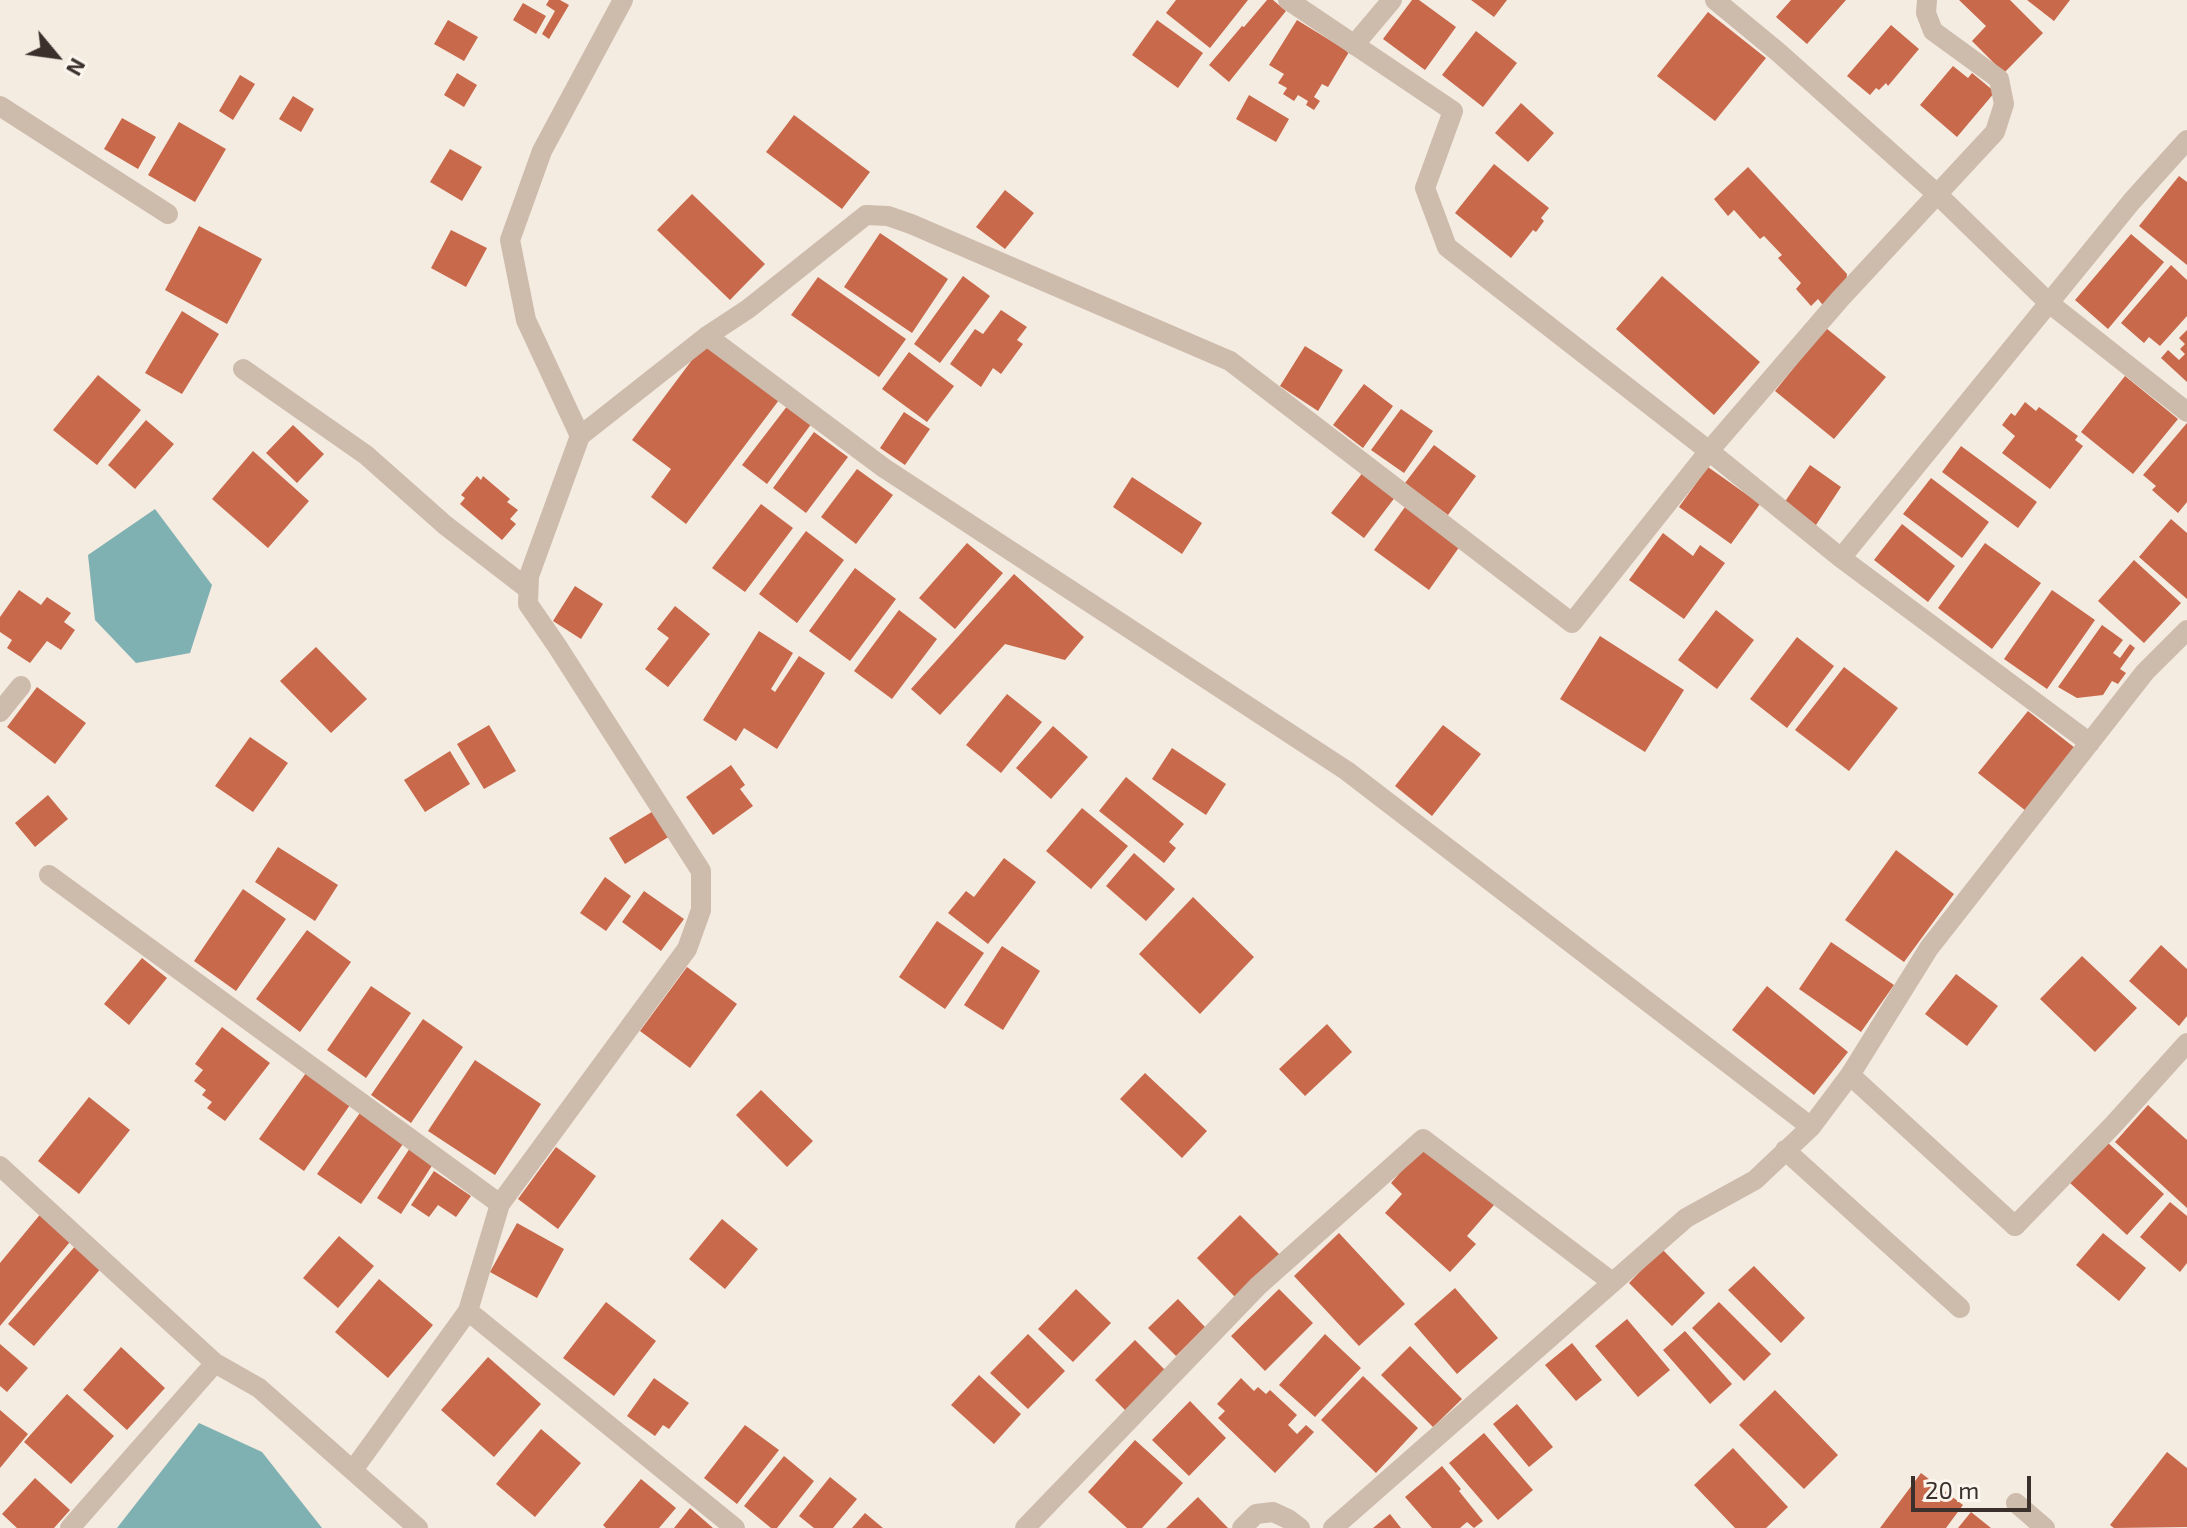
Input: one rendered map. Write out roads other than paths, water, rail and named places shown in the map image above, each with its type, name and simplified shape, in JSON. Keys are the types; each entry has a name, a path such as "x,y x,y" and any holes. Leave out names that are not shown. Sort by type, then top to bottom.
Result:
{"street":[{"path":"580,436 526,320 510,240 542,151 623,0"},
{"path":"1288,0 1453,111 1425,188 1447,247 1841,558 2090,743"},
{"path":"1354,45 1392,0"},
{"path":"1715,0 1937,194 2049,303 2187,412"},
{"path":"353,1470 468,1311 500,1204 687,949 701,910 701,871 528,604 529,576 580,436 866,215 888,216 1230,361 1572,623 1709,451 1840,299 1995,132 2004,104 1999,79 1933,31 1926,13 1927,0"},
{"path":"0,106 168,214"},
{"path":"1841,558 2132,201 2187,140"},
{"path":"707,336 884,468 1347,771 1811,1127"},
{"path":"243,369 366,455 445,525 528,589"},
{"path":"1333,1528 1686,1218 1755,1180 1811,1127 1850,1075 1929,948 2145,672 2187,630"},
{"path":"0,712 21,686"},
{"path":"49,875 500,1204"},
{"path":"1850,1075 2015,1226 2187,1043"},
{"path":"1025,1528 1258,1286 1423,1139 1612,1282"},
{"path":"1785,1150 1960,1308"},
{"path":"0,1166 215,1363 259,1388 418,1528"},
{"path":"468,1311 735,1528"},
{"path":"70,1528 215,1363"},
{"path":"2016,1503 2045,1528"},
{"path":"1242,1528 1256,1514 1273,1512 1300,1528"}],"water":[{"path":"155,509 212,585 190,653 136,663 95,620 88,555"},
{"path":"199,1423 262,1452 322,1528 117,1528"}]}
